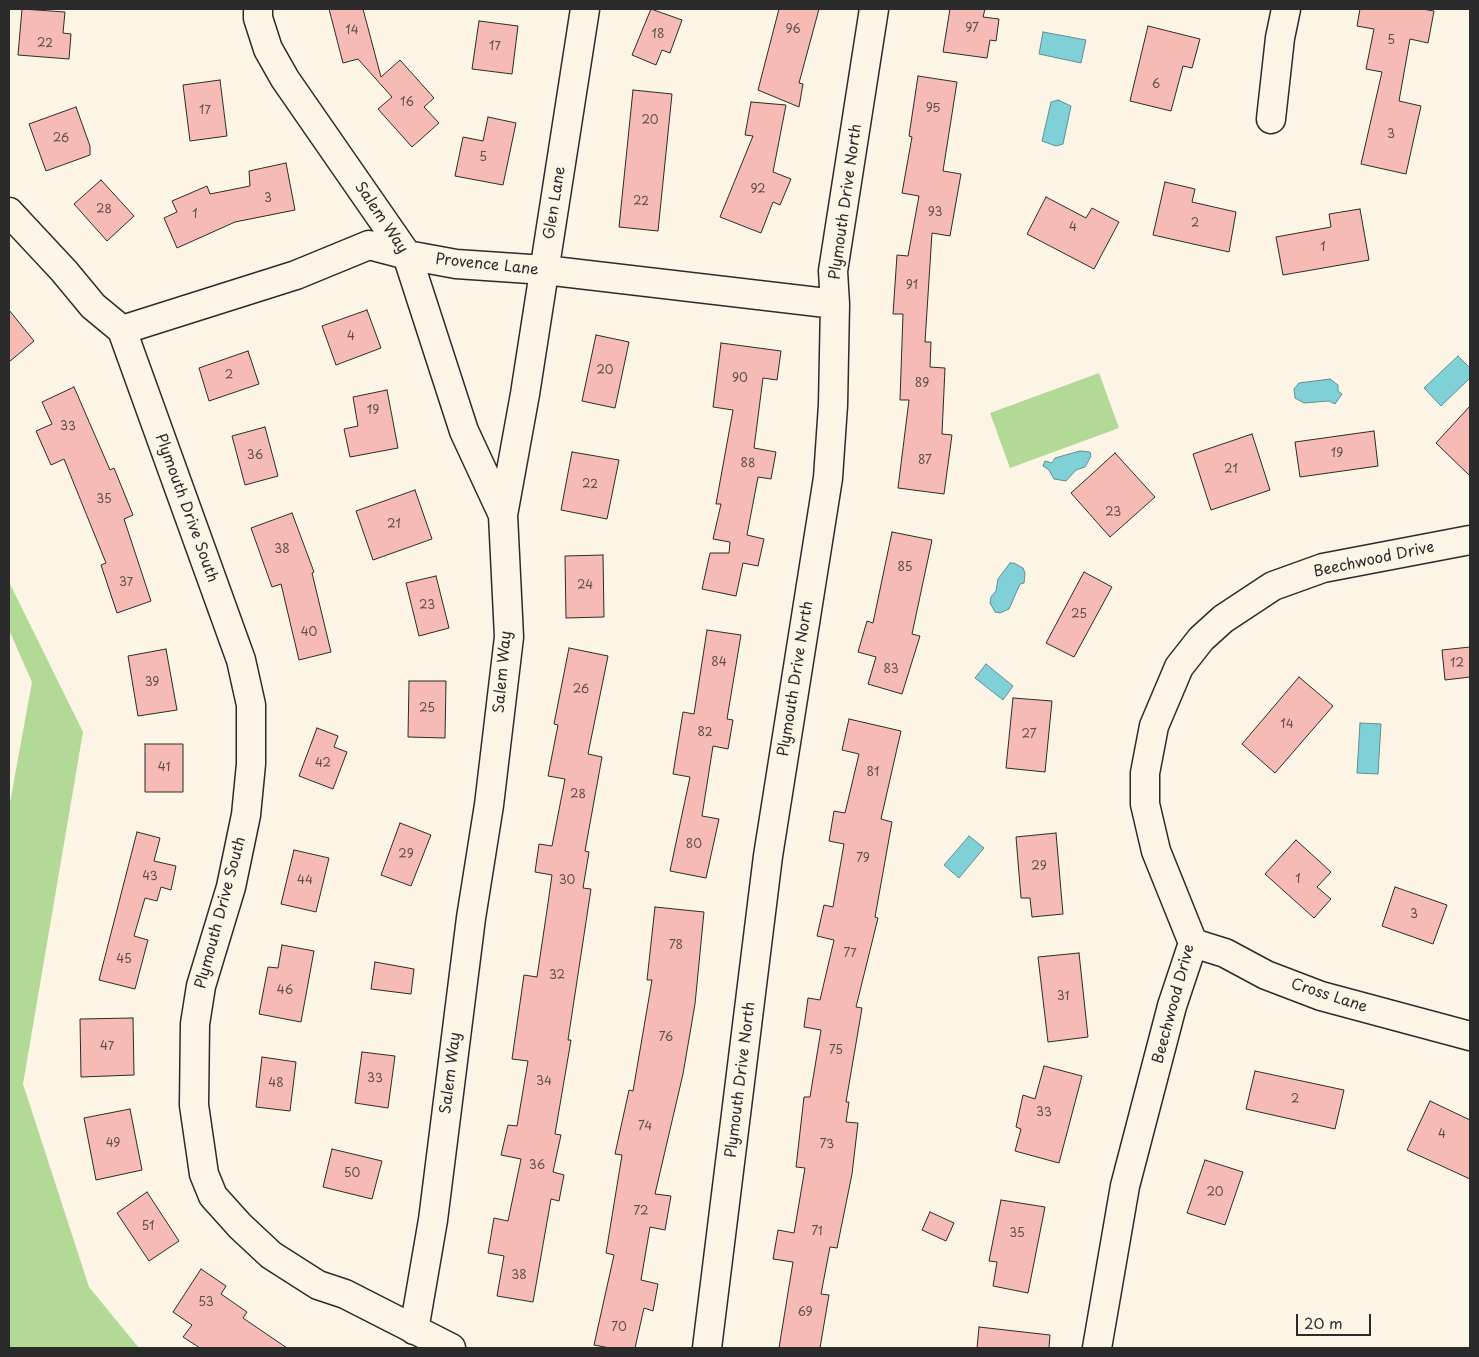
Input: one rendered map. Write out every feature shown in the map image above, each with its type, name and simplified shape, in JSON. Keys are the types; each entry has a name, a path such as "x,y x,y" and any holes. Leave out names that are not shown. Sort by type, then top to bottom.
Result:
{"street":[{"name":"Salem Way","path":"258,9 258,18 268,48 285,79 406,255 464,431 503,515 509,637 489,805 471,918 433,1220 414,1330"},
{"name":"Glen Lane","path":"503,515 526,394 585,9"},
{"name":"Plymouth Drive North","path":"707,1348 768,856 828,478 833,405 835,304 833,271 874,9"},
{"path":"1271,119 1280,38 1286,9"},
{"path":"9,212 64,271 93,306 122,330"},
{"name":"Provence Lane","path":"122,330 296,274 369,245 406,255 456,264 545,270 835,304"},
{"name":"Plymouth Drive South","path":"122,330 241,660 251,704 251,764 246,815 231,888 201,986 195,1024 194,1105 204,1174 213,1196 240,1226 272,1255 318,1285 345,1294 414,1330"},
{"name":"Beechwood Drive","path":"1097,1348 1125,1186 1172,1006 1193,943 1156,851 1144,804 1145,772 1154,726 1179,667 1201,639 1223,619 1273,586 1323,568 1470,540"},
{"name":"Cross Lane","path":"1193,943 1225,953 1266,975 1321,996 1470,1036"},
{"path":"414,1330 451,1348"}],"green space":[{"path":"1099,373 1119,428 1010,468 990,413"},
{"path":"9,582 83,732 23,1084 89,1287 139,1348 9,1348 9,808 32,682 9,630"}],"water":[{"path":"1043,32 1086,40 1081,63 1039,54"},
{"path":"1058,100 1071,106 1063,144 1056,146 1042,141 1051,102"},
{"path":"1458,356 1470,368 1470,378 1441,406 1424,388"},
{"path":"1330,379 1338,385 1338,391 1342,394 1335,404 1329,401 1304,403 1295,398 1294,389 1299,383"},
{"path":"1080,451 1090,452 1091,456 1085,467 1076,470 1066,481 1054,479 1049,470 1043,466 1045,461 1052,463 1055,458"},
{"path":"1010,563 1023,568 1025,573 1024,583 1020,584 1009,609 1000,613 995,612 990,603 991,597 996,591 998,579"},
{"path":"986,664 1013,686 1003,700 975,678"},
{"path":"1360,723 1381,724 1378,774 1357,773"},
{"path":"969,836 984,848 959,878 944,865"}],"building":[{"path":"22,9 65,12 63,33 71,34 69,59 18,55"},
{"path":"329,9 363,9 381,77 400,60 434,98 424,107 439,123 412,147 378,109 392,97 358,59 343,63"},
{"path":"651,9 682,20 670,53 662,50 656,65 632,55"},
{"path":"779,9 819,9 799,83 803,84 799,107 758,90"},
{"path":"950,9 985,9 983,17 999,19 996,41 990,40 987,58 943,52"},
{"path":"1360,9 1422,9 1434,11 1428,43 1410,39 1399,101 1421,106 1406,174 1361,164 1382,72 1366,69 1374,29 1357,26"},
{"path":"479,21 518,26 512,74 472,69"},
{"path":"1148,26 1200,39 1192,68 1183,66 1171,111 1130,101"},
{"path":"918,76 957,82 943,171 961,174 950,236 932,233 925,342 931,342 930,367 945,368 942,434 952,435 944,494 898,488 909,400 900,400 903,314 893,314 897,255 908,256 919,196 902,193 912,137 909,136"},
{"path":"220,80 227,136 190,141 183,85"},
{"path":"633,90 672,94 658,231 619,227"},
{"path":"751,102 786,105 773,172 791,179 780,205 773,202 761,233 720,217 753,136 745,135"},
{"path":"76,107 90,146 90,155 46,171 29,124"},
{"path":"488,117 516,123 503,185 455,176 463,137 483,141"},
{"path":"286,163 295,210 235,222 177,248 164,218 177,212 172,201 207,186 210,194 250,186 249,171"},
{"path":"101,180 134,216 107,241 74,204"},
{"path":"1165,182 1195,189 1192,202 1236,212 1229,252 1153,235"},
{"path":"1046,197 1086,218 1092,208 1119,222 1094,269 1027,234"},
{"path":"1360,209 1369,260 1283,275 1276,237 1331,227 1329,214"},
{"path":"9,310 34,341 9,362"},
{"path":"367,310 381,348 336,365 322,326"},
{"path":"596,335 629,342 615,408 582,401"},
{"path":"721,343 781,351 777,380 763,378 754,448 776,452 771,479 758,477 747,535 764,539 758,566 743,563 736,596 702,589 710,553 729,553 730,542 713,539 721,504 716,504 733,410 713,407"},
{"path":"248,351 259,384 209,401 199,368"},
{"path":"74,387 110,470 114,468 133,515 124,519 151,601 117,613 101,565 106,563 64,459 51,465 36,431 52,424 42,402"},
{"path":"387,390 398,448 350,457 344,429 358,426 353,397"},
{"path":"1470,406 1470,476 1436,443"},
{"path":"265,427 278,476 245,485 232,436"},
{"path":"1374,431 1378,466 1300,477 1295,442"},
{"path":"1252,434 1270,490 1211,510 1193,454"},
{"path":"572,452 619,460 607,519 561,510"},
{"path":"1115,453 1155,497 1110,537 1071,493"},
{"path":"415,490 432,539 373,560 356,511"},
{"path":"292,513 314,572 312,573 331,652 299,660 281,584 272,587 251,528"},
{"path":"892,532 932,540 912,634 920,636 902,694 868,684 876,657 858,652 867,621 873,623"},
{"path":"603,555 604,617 566,618 565,556"},
{"path":"1084,572 1112,587 1074,657 1046,643"},
{"path":"436,576 449,628 419,636 406,583"},
{"path":"707,630 741,635 727,719 733,720 728,749 713,746 702,816 719,819 706,878 670,871 690,777 673,774 683,712 694,714"},
{"path":"1470,647 1470,677 1445,680 1442,650"},
{"path":"569,648 608,656 588,754 602,757 585,851 589,852 583,888 591,889 568,1040 571,1040 555,1134 561,1135 553,1172 564,1175 559,1201 551,1199 533,1302 497,1296 504,1256 488,1253 494,1218 508,1221 521,1159 501,1155 508,1125 517,1126 528,1061 512,1059 524,975 537,977 552,875 535,872 539,844 552,846 565,779 548,776 558,725 554,724"},
{"path":"166,649 177,710 138,716 128,656"},
{"path":"1299,677 1333,706 1275,773 1242,744"},
{"path":"409,681 446,681 445,738 408,737"},
{"path":"1013,698 1052,701 1045,772 1006,768"},
{"path":"849,719 901,731 881,819 892,822 875,917 878,918 856,1007 862,1008 846,1102 849,1102 846,1122 858,1123 852,1174 837,1248 830,1247 821,1294 829,1295 820,1348 779,1348 793,1262 773,1259 778,1230 794,1233 805,1168 796,1167 804,1097 810,1097 821,1030 804,1027 808,998 820,1000 834,940 817,936 824,905 833,907 844,844 829,841 834,811 845,813 859,754 842,750"},
{"path":"317,728 338,736 334,747 347,752 333,789 299,776"},
{"path":"145,744 183,744 183,792 145,792"},
{"path":"400,823 431,835 411,886 381,875"},
{"path":"137,832 160,838 154,861 176,866 171,890 161,887 157,901 145,898 134,936 148,940 135,989 99,980"},
{"path":"1056,833 1063,914 1032,917 1030,898 1021,898 1016,837"},
{"path":"1296,840 1331,872 1317,887 1331,899 1314,918 1265,874"},
{"path":"294,850 329,858 316,912 281,904"},
{"path":"1395,887 1447,905 1433,944 1382,926"},
{"path":"655,907 704,912 695,1004 683,1074 655,1194 671,1196 665,1230 650,1227 641,1280 658,1284 653,1311 644,1308 635,1348 610,1348 594,1345 614,1255 606,1253 622,1155 615,1154 629,1090 633,1091 652,980 647,980"},
{"path":"282,945 314,951 301,1022 259,1014 268,967 278,968"},
{"path":"1079,953 1088,1037 1048,1042 1038,957"},
{"path":"375,962 414,969 411,994 371,989"},
{"path":"133,1018 134,1075 81,1077 80,1019"},
{"path":"362,1052 395,1056 388,1108 355,1103"},
{"path":"262,1057 296,1062 290,1111 256,1107"},
{"path":"1044,1066 1082,1076 1059,1163 1015,1151 1021,1129 1016,1127 1023,1095 1035,1099"},
{"path":"1255,1071 1344,1090 1335,1129 1246,1109"},
{"path":"1430,1101 1470,1120 1470,1179 1407,1150"},
{"path":"130,1109 142,1170 96,1180 84,1118"},
{"path":"332,1149 382,1161 372,1199 323,1187"},
{"path":"1205,1160 1243,1172 1225,1225 1187,1213"},
{"path":"147,1192 179,1241 149,1261 117,1213"},
{"path":"1001,1200 1045,1207 1028,1293 993,1286 997,1262 989,1261"},
{"path":"930,1212 954,1223 946,1241 922,1230"},
{"path":"201,1269 226,1286 221,1294 247,1312 243,1318 287,1348 200,1348 183,1337 192,1325 173,1312"},
{"path":"979,1327 1050,1335 1049,1348 977,1348"}]}
